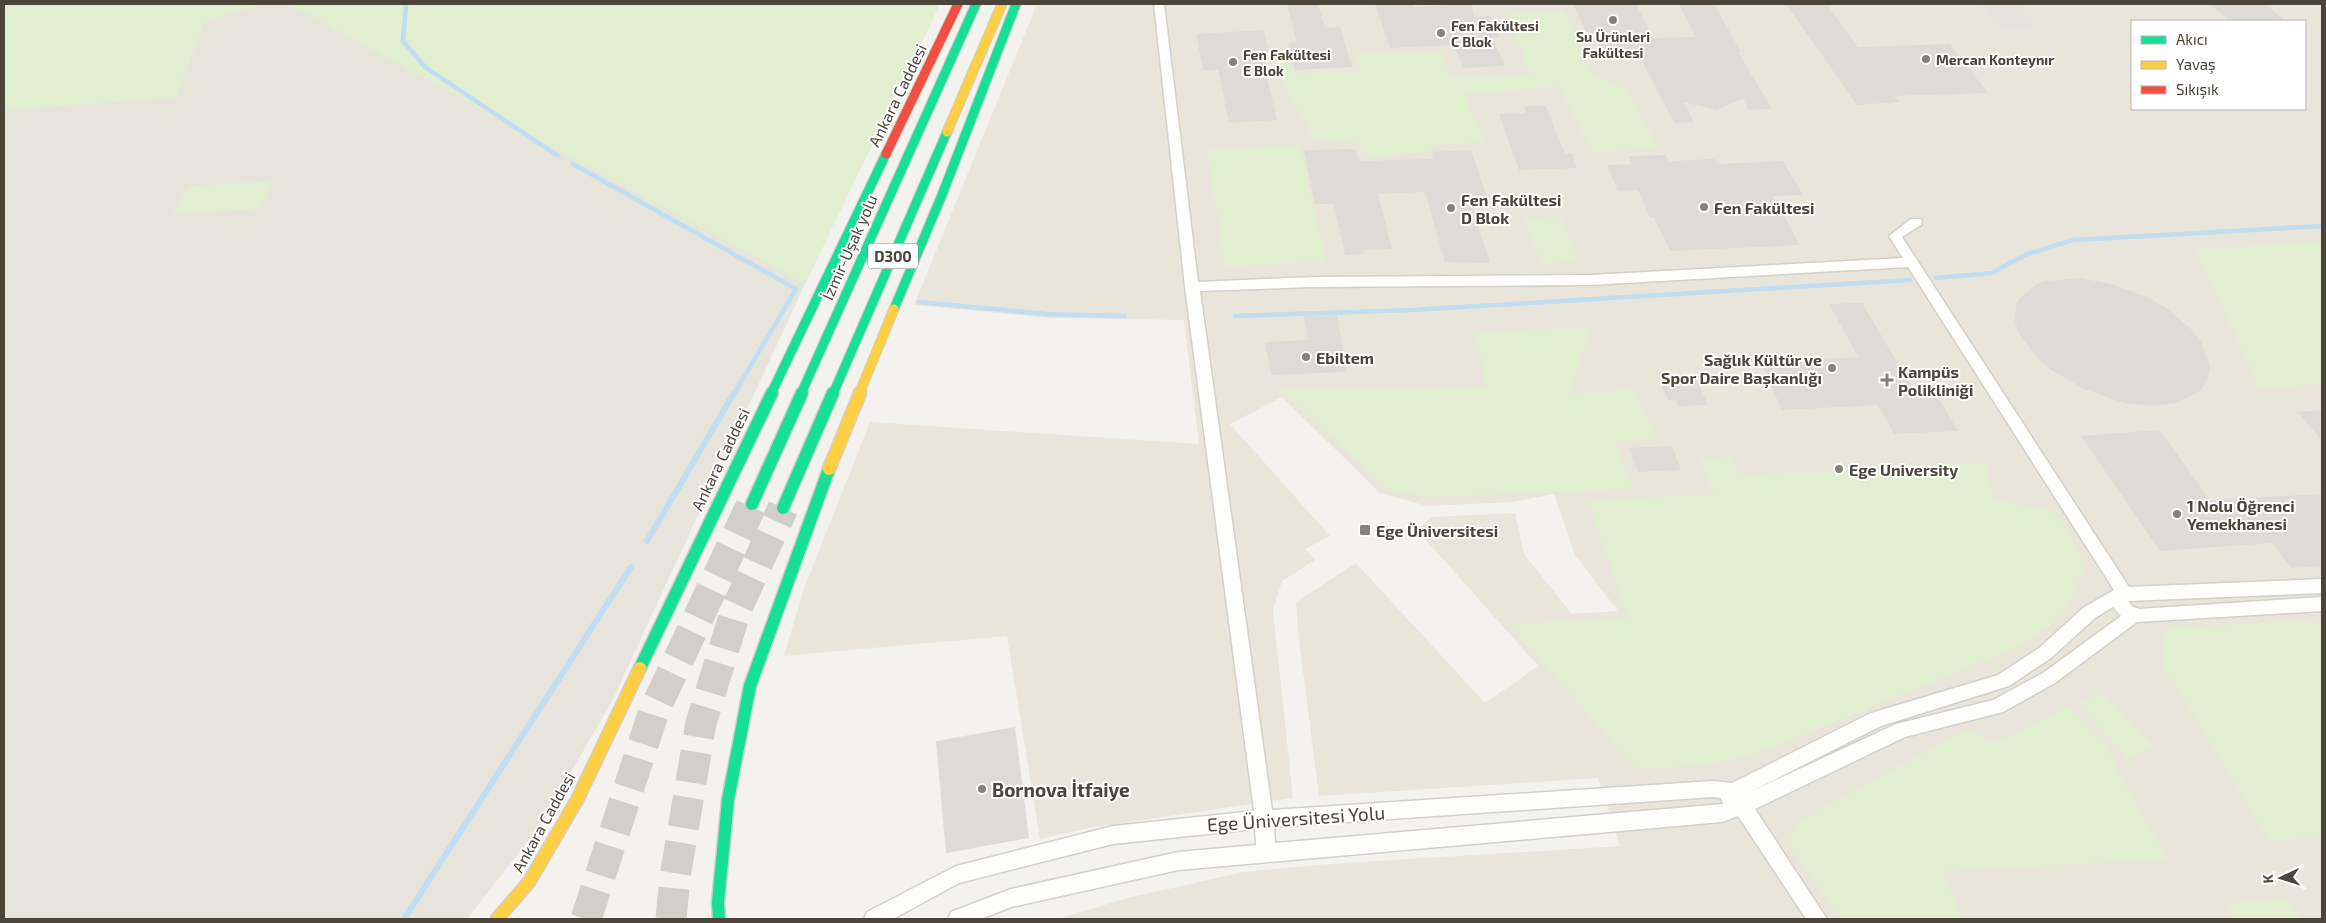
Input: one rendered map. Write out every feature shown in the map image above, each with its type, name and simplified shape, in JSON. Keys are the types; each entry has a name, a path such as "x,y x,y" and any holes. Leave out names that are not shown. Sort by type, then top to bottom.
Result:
{"main road":[{"name":"Ankara Caddesi","path":"497,919 529,882 577,800 690,559 958,4"},
{"path":"951,20 963,4"},
{"name":"İzmir-Uşak yolu","path":"752,504 976,4"},
{"name":"D300","path":"783,508 1002,4"},
{"path":"719,919 718,902 728,800 750,686 839,441 942,195 1014,6"}],"street":[{"path":"1160,4 1192,287 1264,819 1266,854"},
{"path":"1916,222 1895,236 2125,594"},
{"path":"1192,287 1314,282 1590,280 1912,262"},
{"path":"1738,799 1877,719 2003,681 2045,653 2089,613 2125,594 2320,589"},
{"path":"2125,594 2118,599 2120,606 2126,612 2139,615 2322,604"},
{"path":"1738,799 1902,730 1997,706 2049,678 2139,615"},
{"name":"Ege Üniversitesi Yolu","path":"874,919 956,875 1113,835 1264,819 1704,790 1738,799"},
{"path":"1738,799 1772,854 1817,919"},
{"name":"Ege Üniversitesi Yolu","path":"958,919 1011,898 1178,861 1722,813 1738,799"}],"shaded area":[{"path":"4,4 940,4 805,284 613,699 542,823 467,919 4,919"},
{"name":"Ege University","path":"1037,4 2322,4 2322,919 1057,919 1128,898 1243,872 1329,864 1620,846 1598,778 1319,796 1298,632 1296,602 1356,563 1485,703 1538,666 1417,530 1432,517 1515,513 1524,554 1572,614 1618,611 1575,555 1554,494 1513,502 1427,506 1380,493 1282,397 1230,424 1330,536 1305,549 1315,560 1282,581 1273,610 1293,798 1088,828 1040,839 1007,636 784,656 803,591 870,422 1199,444 1184,320 1050,318 914,305"},
{"path":"1981,4 2017,4 2037,28 2002,30"}],"green space":[{"path":"4,4 261,4 205,22 175,98 4,110"},
{"path":"288,4 940,4 805,284"},
{"path":"1564,11 1590,72 1627,91 1659,148 1593,153 1559,87 1464,94 1484,142 1430,146 1432,152 1366,157 1354,141 1314,139 1271,62 1286,61 1296,73 1360,71 1356,54 1442,52 1450,78 1531,76 1507,12"},
{"path":"1300,146 1326,262 1225,267 1207,150"},
{"path":"274,181 259,209 172,214 189,186"},
{"path":"1561,217 1579,261 1542,264 1524,219"},
{"path":"2322,242 2322,384 2260,389 2195,249"},
{"path":"1590,327 1570,394 1633,389 1657,439 1614,442 1633,489 1429,497 1389,490 1279,389 1487,388 1476,332"},
{"path":"1732,457 1740,475 1987,462 1993,500 2051,511 2061,519 2079,553 2083,570 2068,607 2048,627 2018,647 1791,740 1740,758 1713,764 1637,770 1508,624 1628,618 1588,501 1714,494 1700,459"},
{"path":"2298,621 2322,624 2322,838 2270,841 2162,664 2163,634 2169,628"},
{"path":"2103,693 2154,747 2128,759 2077,704"},
{"path":"2070,707 2115,753 2110,757 2167,859 1942,871 1963,919 1841,919 1793,852 1790,835 1798,822 1961,732 1978,734 1991,744"},
{"path":"2289,899 2301,919 2235,919 2226,903"}],"building":[{"path":"1287,4 1318,4 1325,28 1340,27 1352,67 1295,70 1288,43 1297,42"},
{"name":"Fen Fakültesi C Blok","path":"1375,4 1413,4 1414,7 1471,4 1475,17 1490,16 1499,37 1493,38 1505,66 1463,68 1454,45 1390,48"},
{"path":"1573,4 1636,4 1653,38 1696,37 1679,4 1714,4 1741,52 1738,52 1772,109 1749,110 1743,99 1716,110 1683,102 1694,122 1674,123 1639,55 1603,56 1597,43 1591,43"},
{"path":"1786,4 1827,4 1858,47 1950,44 1988,93 1894,96 1899,102 1857,105"},
{"path":"2211,5 2267,5 2284,20 2229,20"},
{"name":"Fen Fakültesi E Blok","path":"1264,30 1270,56 1262,56 1277,120 1229,123 1218,70 1203,70 1196,34"},
{"path":"1524,106 1546,106 1565,154 1572,153 1577,168 1519,170 1499,114 1526,113"},
{"name":"Fen Fakültesi D Blok","path":"1356,149 1359,161 1433,159 1432,152 1471,150 1489,203 1471,204 1490,263 1445,262 1425,192 1378,194 1392,249 1363,250 1364,254 1345,255 1334,204 1315,204 1304,150"},
{"name":"Fen Fakültesi","path":"1666,155 1669,161 1715,159 1717,164 1783,161 1803,195 1773,196 1800,245 1670,251 1654,217 1650,218 1638,190 1618,191 1607,165 1632,164 1628,156"},
{"path":"2080,278 2112,284 2147,297 2165,307 2192,330 2201,342 2209,363 2210,371 2200,391 2176,403 2154,406 2124,403 2084,389 2051,370 2038,359 2019,334 2015,321 2016,305 2020,298 2037,284 2046,281"},
{"name":"Sağlık Kültür ve Spor Daire Başkanlığı","path":"1862,303 1912,387 1931,386 1958,431 1894,434 1878,405 1782,410 1760,362 1858,357 1829,304"},
{"name":"Ebiltem","path":"1337,315 1347,372 1271,375 1265,342 1308,340 1304,316"},
{"path":"1686,376 1688,380 1697,380 1708,405 1678,406 1676,400 1668,400 1658,377"},
{"path":"2322,410 2322,441 2298,412"},
{"name":"1 Nolu Öğrenci Yemekhanesi","path":"2160,430 2210,500 2322,494 2322,566 2291,568 2272,543 2160,551 2081,436"},
{"path":"1672,446 1681,470 1638,472 1629,448"},
{"name":"Bornova İtfaiye","path":"1015,727 1029,838 946,853 936,741"}],"waterway":[{"path":"406,4 403,41 425,67 558,156"},
{"path":"573,164 796,289 734,394"},
{"path":"1936,278 1992,273 2025,255 2073,240 2322,226"},
{"path":"1235,316 1412,310 1910,280"},
{"path":"919,302 1046,314 1125,316"},
{"path":"647,541 734,393"},
{"path":"404,919 631,567"}],"tunnel":[{"path":"586,919 654,711 752,504"},
{"path":"671,919 675,877 701,723 736,610 783,508"}],"traffic: fast":[{"path":"752,504 976,4"},
{"path":"894,309 942,195 1016,4"},
{"path":"783,508 947,132"},
{"path":"640,668 886,154"},
{"path":"719,919 718,902 728,800 750,686 829,469"}],"traffic: slow":[{"path":"947,132 1002,4"},
{"path":"829,469 894,309"},
{"path":"497,919 529,882 577,800 640,668"}],"traffic: jam":[{"path":"886,154 958,4"}],"place":[{"name":"Su Ürünleri Fakültesi","path":"1613,20"},
{"name":"Fen Fakültesi C Blok","path":"1441,33"},
{"name":"Mercan Konteynır","path":"1926,59"},
{"name":"Fen Fakültesi E Blok","path":"1233,62"},
{"name":"Fen Fakültesi","path":"1704,207"},
{"name":"Fen Fakültesi D Blok","path":"1451,208"},
{"name":"Ebiltem","path":"1306,357"},
{"name":"Sağlık Kültür ve Spor Daire Başkanlığı","path":"1832,368"},
{"name":"Kampüs Polikliniği","path":"1887,380"},
{"name":"Ege University","path":"1839,469"},
{"name":"1 Nolu Öğrenci Yemekhanesi","path":"2177,514"},
{"name":"Ege Üniversitesi","path":"1365,530"},
{"name":"Bornova İtfaiye","path":"982,789"}]}
